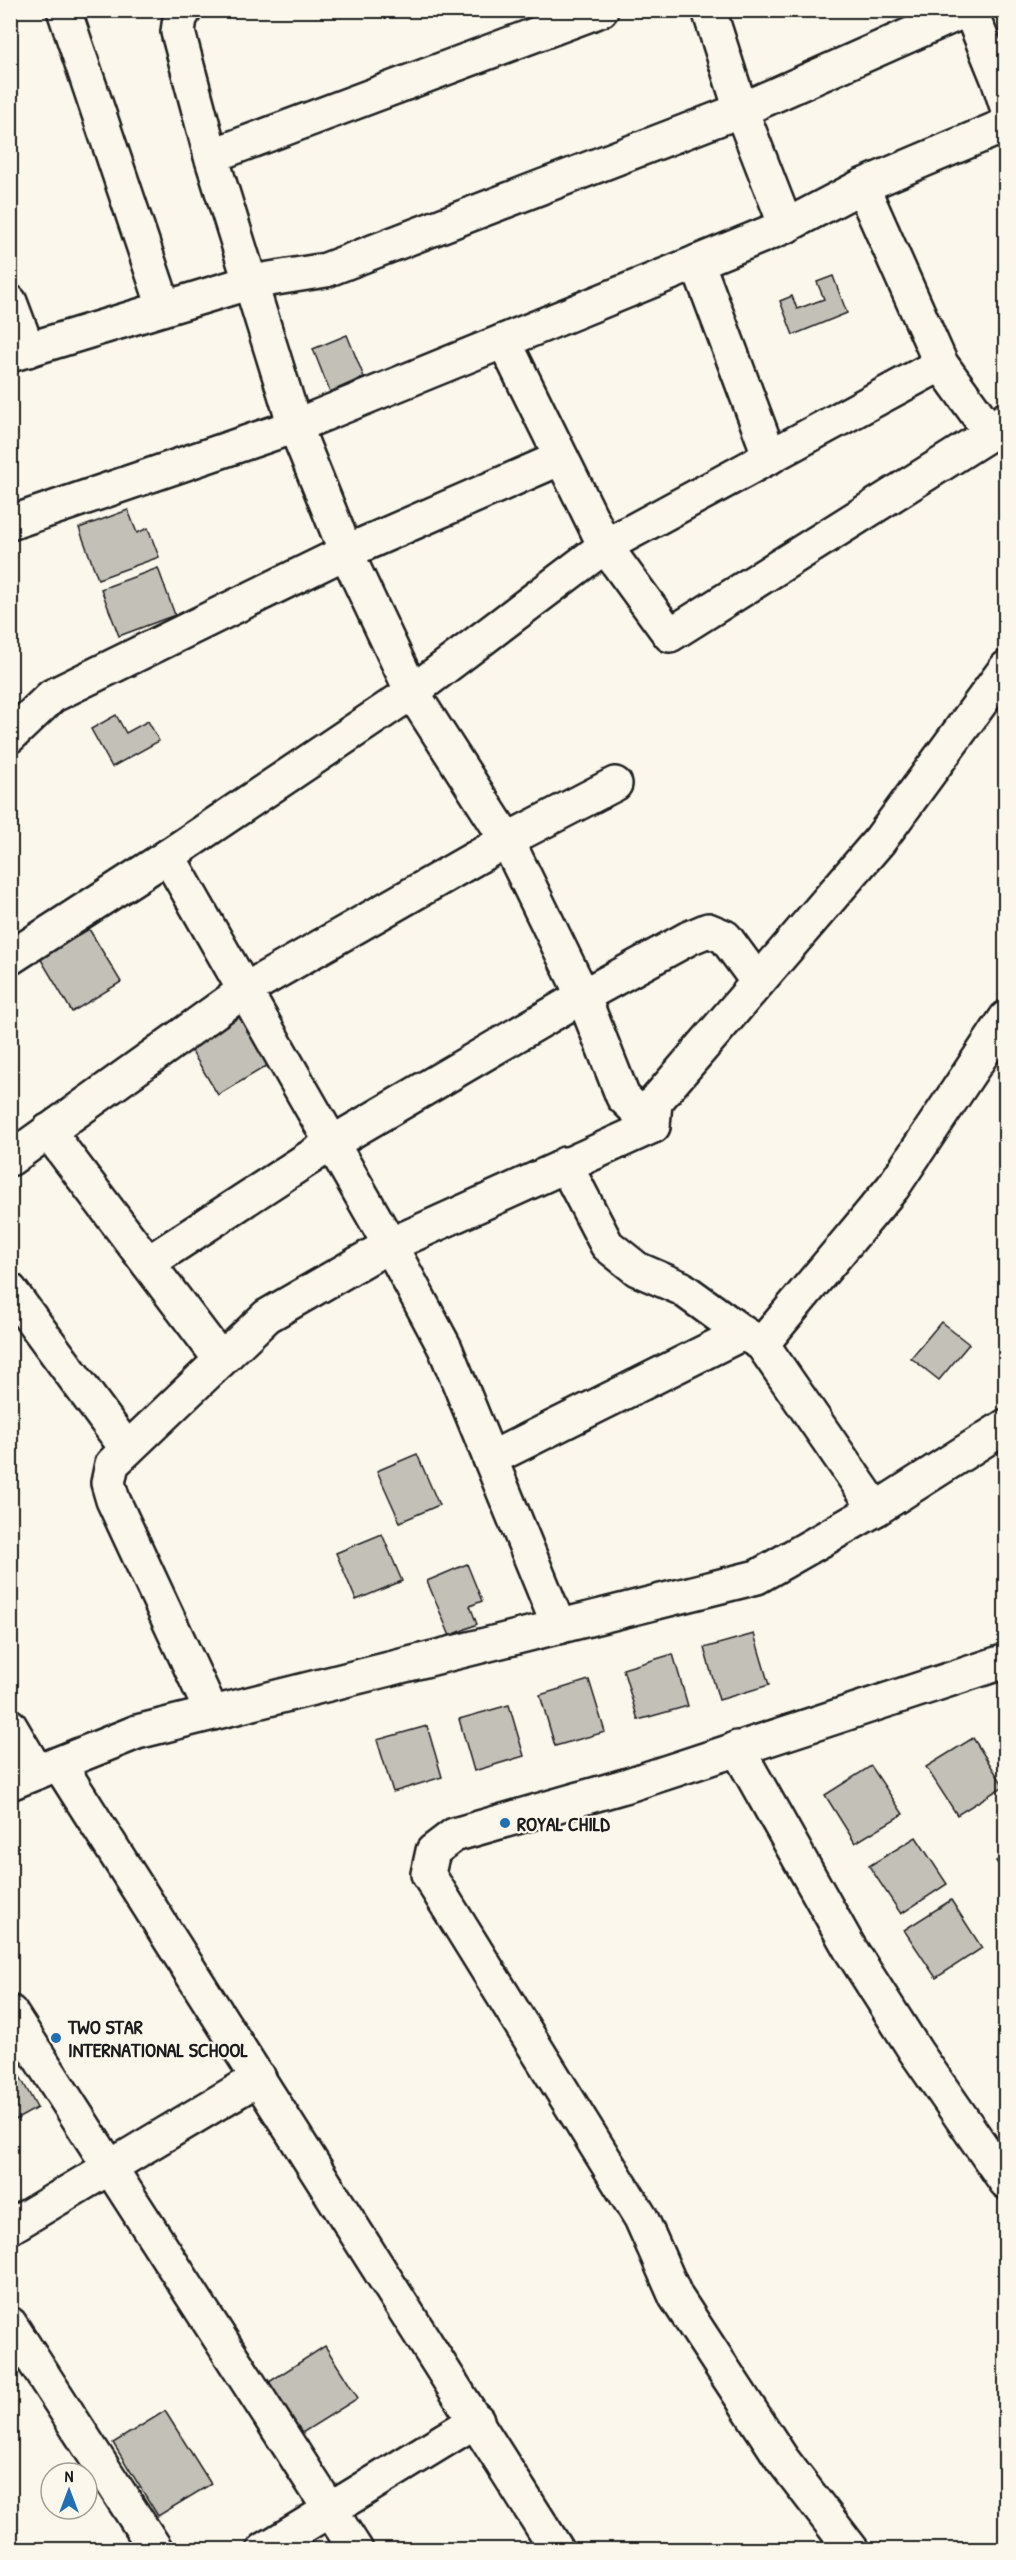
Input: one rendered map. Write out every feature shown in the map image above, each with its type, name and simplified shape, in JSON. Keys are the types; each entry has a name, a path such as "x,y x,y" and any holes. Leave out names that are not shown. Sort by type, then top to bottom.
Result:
{"street":[{"path":"64,10 164,307"},
{"path":"185,10 180,18 178,32 211,156 295,426 346,552 412,692 507,840 583,996 623,1097 652,1126"},
{"path":"211,156 601,10"},
{"path":"709,10 741,110 786,226"},
{"path":"10,302 19,352 251,282 326,270 741,110 968,10 1003,86"},
{"path":"10,524 295,426 786,226 862,186 1005,125"},
{"path":"504,340 605,546 670,635 998,426 941,364 862,186"},
{"path":"697,262 770,457"},
{"path":"10,958 168,856 412,692 605,546 941,364"},
{"path":"10,715 346,552 561,458"},
{"path":"652,1126 655,1102 880,840 1005,668"},
{"path":"10,736 51,696"},
{"path":"10,1159 244,990 507,840 615,784"},
{"path":"168,856 390,1245 445,1348 559,1627"},
{"path":"148,1263 332,1143 583,996 689,938 708,930 725,937 758,982"},
{"path":"490,1459 753,1338 893,1188 1005,1018"},
{"path":"212,1713 113,1500 108,1483 112,1464 267,1316 390,1245 652,1126"},
{"path":"48,1131 221,1360"},
{"path":"565,1164 607,1245 637,1269 681,1288 753,1338 876,1509"},
{"path":"10,1290 128,1449"},
{"path":"36,1773 137,1732 757,1577 876,1509 1005,1426"},
{"path":"852,2550 782,2459 676,2297 641,2218 428,1875 433,1851 454,1835 628,1785 1005,1661"},
{"path":"10,1726 36,1773 259,2078 557,2550"},
{"path":"737,1748 849,1947 916,2052 1005,2182"},
{"path":"10,2012 356,2550"},
{"path":"10,2227 259,2078"},
{"path":"10,2324 156,2550"},
{"path":"264,2550 477,2420"}],"building":[{"path":"833,276 847,313 793,335 780,301 792,296 797,309 824,299 817,282"},
{"path":"347,335 364,377 330,392 313,349"},
{"path":"128,510 137,533 148,528 159,557 98,579 79,528"},
{"path":"158,568 175,615 119,636 101,589"},
{"path":"116,715 126,733 148,721 159,741 112,767 91,729"},
{"path":"89,929 121,982 72,1012 40,958"},
{"path":"241,1016 270,1064 218,1095 189,1047"},
{"path":"941,1322 969,1344 939,1380 911,1358"},
{"path":"417,1454 439,1505 400,1522 377,1471"},
{"path":"382,1534 402,1581 356,1600 336,1553"},
{"path":"467,1564 482,1601 470,1606 477,1624 450,1636 427,1581"},
{"path":"754,1634 769,1685 719,1700 704,1648"},
{"path":"673,1654 688,1706 638,1720 623,1669"},
{"path":"589,1680 605,1732 555,1746 540,1695"},
{"path":"509,1705 524,1756 474,1771 459,1719"},
{"path":"427,1726 442,1777 393,1792 377,1740"},
{"path":"973,1738 1004,1786 957,1815 926,1767"},
{"path":"871,1766 903,1814 855,1843 825,1795"},
{"path":"916,1837 947,1884 901,1914 869,1866"},
{"path":"1006,1856 1006,1876 996,1861"},
{"path":"951,1900 982,1948 936,1978 904,1930"},
{"path":"12,2062 37,2108 10,2123 10,2063"},
{"path":"325,2346 358,2398 302,2433 269,2382"},
{"path":"165,2411 211,2484 158,2516 113,2443"}],"place":[{"name":"ROYAL CHILD","path":"505,1823"},
{"name":"TWO STAR INTERNATIONAL SCHOOL","path":"56,2038"}]}
